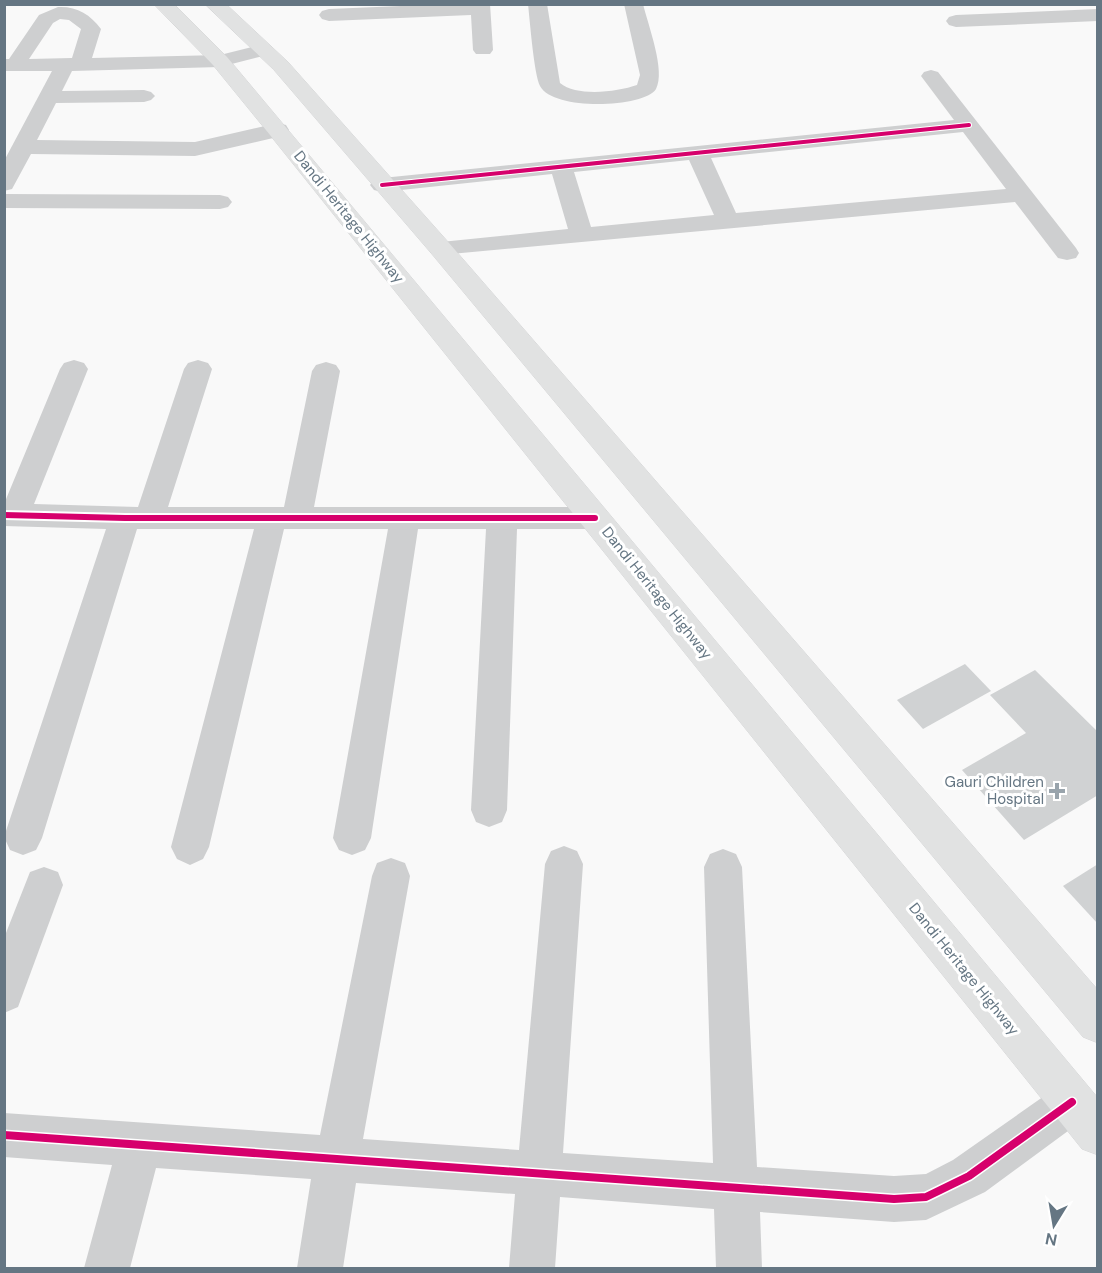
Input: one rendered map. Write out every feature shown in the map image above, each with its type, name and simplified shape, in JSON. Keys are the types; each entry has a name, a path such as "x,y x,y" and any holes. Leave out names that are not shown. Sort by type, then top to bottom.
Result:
{"main road":[{"name":"Dandi Heritage Highway","path":"163,4 220,61 278,130 1085,1117"},
{"path":"214,4 281,66 440,248 1098,1022"}],"street":[{"path":"537,4 550,85 556,93 580,98 639,92 646,88 650,75 633,4"},
{"path":"329,15 377,9 480,7 483,50"},
{"path":"4,184 49,97 72,64 91,28 84,21 62,12 51,15 10,65"},
{"path":"956,21 1094,12"},
{"path":"10,65 220,61 264,50"},
{"path":"931,76 1067,253"},
{"path":"49,97 144,96"},
{"path":"382,184 969,125"},
{"path":"23,147 195,148 218,145 278,130"},
{"path":"697,153 728,221"},
{"path":"561,166 582,235"},
{"path":"440,248 1022,194"},
{"path":"4,201 220,202"},
{"path":"74,369 10,515 137,518 595,518"},
{"path":"23,838 137,518 198,369"},
{"path":"190,847 326,371"},
{"path":"352,838 405,518"},
{"path":"489,810 502,518"},
{"path":"532,1269 564,864"},
{"path":"723,867 739,1269"},
{"path":"320,1269 337,1159 391,876"},
{"path":"4,993 44,885"},
{"path":"4,1135 894,1200 926,1197 1085,1117"},
{"path":"107,1269 140,1145"}],"building":[{"path":"965,664 991,691 923,729 897,700"},
{"path":"1035,670 1098,732 1098,795 1024,840 962,770 1026,733 990,695"},
{"path":"1098,864 1098,924 1063,886"}],"cycle path":[{"path":"382,185 969,125"},
{"path":"4,515 125,518 595,518"},
{"path":"4,1135 894,1199 926,1197 969,1176 1072,1102"}],"place":[{"name":"Gauri Children Hospital","path":"1057,791"}]}
